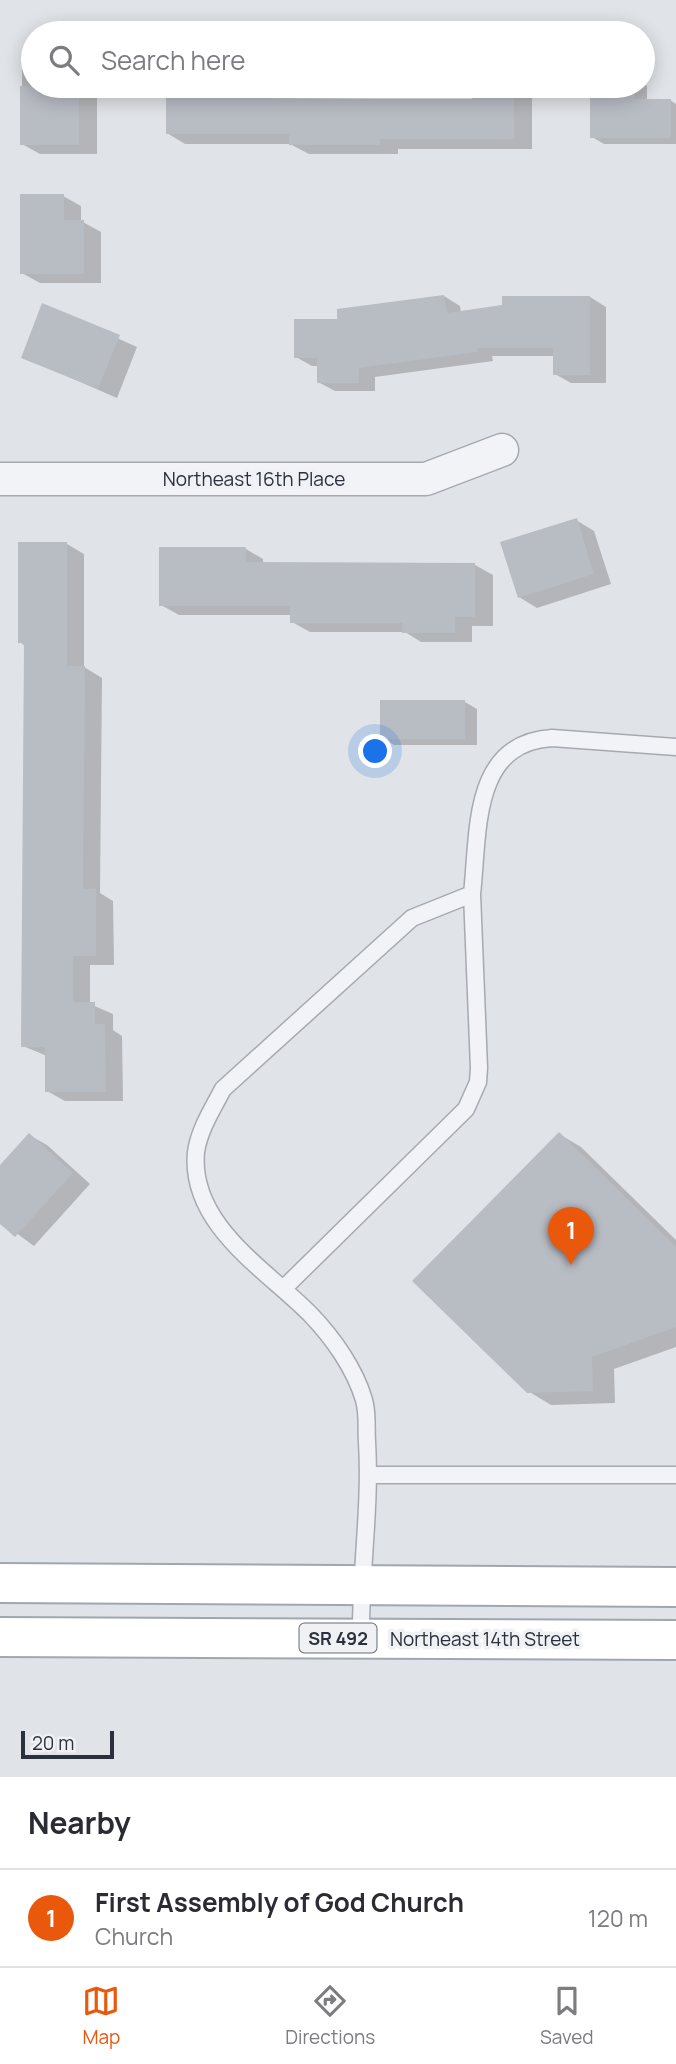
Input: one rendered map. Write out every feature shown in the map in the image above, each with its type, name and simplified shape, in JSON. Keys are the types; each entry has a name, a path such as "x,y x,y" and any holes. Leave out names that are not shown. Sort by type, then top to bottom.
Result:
{"main road":[{"path":"0,1583 676,1587"},
{"name":"Northeast 14th Street","path":"0,1637 676,1640"}],"street":[{"name":"Northeast 16th Place","path":"0,479 426,479 502,450"}],"lane":[{"path":"283,1289 466,1109 475,1093 479,1068 471,894 487,785 494,767 517,746 552,738 676,747"},
{"path":"360,1638 360,1585 369,1475 365,1402 351,1367 312,1316 237,1247 209,1210 196,1179 196,1150 210,1113 223,1089 412,918 471,894"},
{"path":"369,1475 676,1475"}],"building":[{"path":"20,86 21,98 79,98 79,145 20,145"},
{"path":"166,98 514,98 514,139 380,139 380,145 289,145 289,134 166,134"},
{"path":"590,98 671,99 671,138 590,138"},
{"path":"20,194 64,194 64,220 84,220 84,274 20,274"},
{"path":"444,295 447,313 502,305 502,296 590,296 590,375 553,375 553,348 477,348 477,352 359,368 359,383 317,383 317,358 294,358 294,319 337,319 337,309"},
{"path":"42,303 120,335 98,389 21,358"},
{"path":"577,518 594,574 518,598 500,542"},
{"path":"18,542 67,542 67,666 85,666 83,889 96,889 96,956 73,956 73,1002 95,1002 95,1024 105,1024 106,1092 45,1092 45,1047 21,1047 24,643 18,643"},
{"path":"159,547 246,547 246,562 475,563 475,617 455,617 455,633 402,633 402,623 290,623 290,606 159,606"},
{"path":"380,700 465,700 465,739 380,739"},
{"path":"559,1132 676,1247 676,1327 592,1357 593,1391 527,1393 412,1281"},
{"path":"29,1133 73,1173 15,1237 0,1224 0,1165"}],"place":[{"name":"First Assembly of God Church","path":"571,1265"}]}
